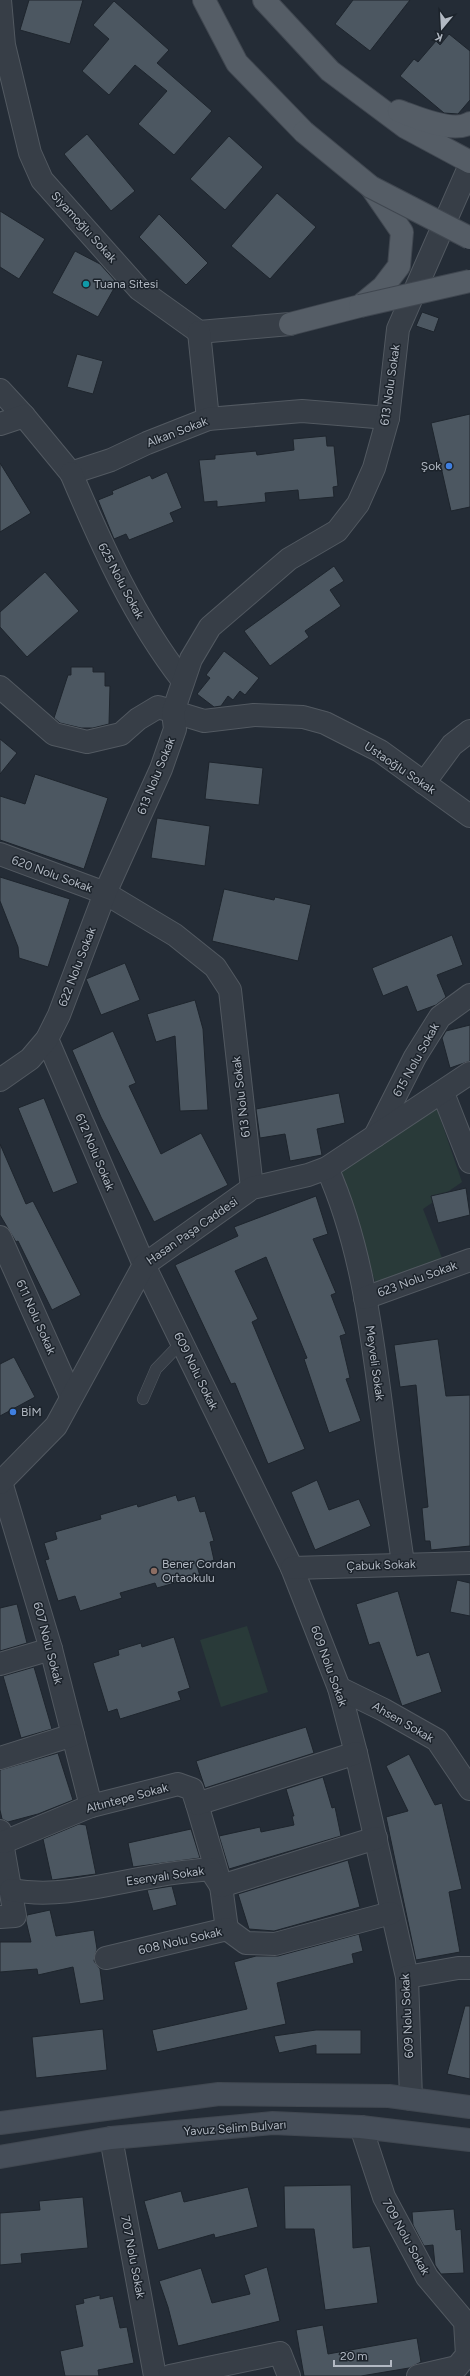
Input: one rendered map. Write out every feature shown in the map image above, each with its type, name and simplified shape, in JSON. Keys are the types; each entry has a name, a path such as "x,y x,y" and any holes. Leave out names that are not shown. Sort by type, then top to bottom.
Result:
{"main road":[{"path":"204,0 237,63 304,132 371,187 470,238"},
{"path":"264,0 330,71 405,126 470,164"},
{"path":"371,102 436,124 464,127 470,123"},
{"path":"360,306 382,287 399,266 402,232 371,187"},
{"path":"290,324 360,306 470,281"},
{"path":"0,2123 219,2094 389,2096 470,2107"},
{"name":"Yavuz Selim Bulvarı","path":"0,2157 111,2138 273,2123 361,2127 470,2140"}],"street":[{"name":"Siyamoğlu Sokak","path":"0,0 4,45 30,153 42,180 139,289 199,332"},
{"name":"613 Nolu Sokak","path":"252,1188 230,990 215,967 175,935 105,894 161,769 175,729 173,712 191,659 210,627 289,559 337,531 358,504 374,468 388,418 398,329 470,164"},
{"path":"208,418 199,332 290,324"},
{"path":"0,390 24,416 71,473"},
{"name":"Alkan Sokak","path":"71,473 110,460 208,418 302,411 388,418"},
{"path":"0,424 24,416"},
{"name":"625 Nolu Sokak","path":"71,473 105,554 159,650 184,681"},
{"name":"Ustaoğlu Sokak","path":"0,687 54,734 87,742 121,734 138,719 158,707 204,721 254,715 303,718 324,723 380,751 470,816"},
{"path":"424,783 452,745 470,731"},
{"name":"620 Nolu Sokak","path":"0,854 105,894"},
{"name":"622 Nolu Sokak","path":"0,1080 30,1059 47,1039 59,1015 105,894"},
{"name":"615 Nolu Sokak","path":"375,1136 415,1057 440,1017 470,995"},
{"name":"612 Nolu Sokak","path":"47,1039 144,1265"},
{"name":"Hasan Paşa Caddesi","path":"1,1482 56,1426 71,1396 144,1265 252,1188 308,1175 327,1168 470,1073"},
{"path":"442,1093 470,1162"},
{"name":"Meyveli Sokak","path":"327,1168 341,1199 372,1333 390,1476 403,1563"},
{"name":"611 Nolu Sokak","path":"0,1237 71,1396"},
{"name":"623 Nolu Sokak","path":"365,1298 470,1260"},
{"name":"609 Nolu Sokak","path":"144,1265 292,1568 339,1688 356,1753 376,1838 391,1913 407,1977 410,2099"},
{"name":"607 Nolu Sokak","path":"1,1482 51,1649 91,1806"},
{"name":"Çabuk Sokak","path":"292,1568 403,1563 470,1563"},
{"path":"0,1664 51,1649"},
{"name":"Ahsen Sokak","path":"339,1688 384,1710 437,1740 470,1790"},
{"path":"0,1758 72,1735"},
{"path":"227,1929 221,1886 197,1804 356,1753"},
{"name":"Altıntepe Sokak","path":"2,1836 91,1806 178,1784 192,1789 197,1804"},
{"path":"0,1917 15,1916 2,1836"},
{"name":"Esenyalı Sokak","path":"11,1890 34,1894 63,1893 162,1874 210,1869 221,1886 376,1838"},
{"name":"608 Nolu Sokak","path":"106,1958 227,1929 246,1942 275,1944 391,1913"},
{"path":"407,1977 458,1968 470,1968"},
{"name":"709 Nolu Sokak","path":"361,2127 388,2204 427,2277 465,2322 467,2355 457,2367 418,2376"},
{"name":"707 Nolu Sokak","path":"111,2138 155,2376"},
{"path":"170,2376 280,2353 289,2376"}],"lane":[{"path":"143,1399 156,1369 182,1342"}],"shaded area":[{"path":"436,1106 462,1182 423,1209 442,1258 376,1284 338,1170"},
{"path":"247,1626 268,1692 221,1707 200,1640"}],"building":[{"path":"29,0 83,0 70,44 20,30"},
{"path":"353,0 410,0 370,51 335,24"},
{"path":"114,1 169,50 157,63 212,111 174,155 138,124 167,91 135,65 109,95 82,71 109,39 93,25"},
{"path":"449,34 470,51 470,100 458,114 444,113 400,76 414,59 418,62 436,41 440,45"},
{"path":"87,134 135,191 111,211 64,154"},
{"path":"229,136 263,167 225,210 190,179"},
{"path":"277,193 316,227 270,279 231,246"},
{"path":"0,211 45,239 19,279 0,267"},
{"path":"159,214 208,263 186,285 139,237"},
{"name":"Tuana Sitesi","path":"75,251 100,264 117,283 98,317 52,293"},
{"path":"422,312 439,318 434,332 416,326"},
{"path":"77,354 103,361 93,394 67,387"},
{"path":"470,414 470,507 451,511 431,423"},
{"path":"326,436 327,446 334,446 338,486 333,487 334,497 299,500 298,490 265,493 266,502 217,507 217,501 204,502 199,460 215,459 215,455 256,451 257,455 294,450 293,439"},
{"path":"0,463 31,513 0,532"},
{"path":"167,472 182,508 170,513 174,522 129,540 126,534 114,539 98,500 113,494 112,491 150,475 152,479"},
{"path":"334,566 344,581 330,590 341,606 305,631 309,637 270,666 244,631"},
{"path":"45,572 79,611 27,657 0,627 0,612"},
{"path":"224,651 259,678 245,695 240,691 233,700 228,696 221,706 214,707 197,694 210,678 206,675"},
{"path":"71,667 93,667 93,672 105,672 105,686 110,686 109,724 93,728 81,728 60,723 54,718 68,675 71,675"},
{"path":"0,739 17,753 0,774"},
{"path":"209,762 263,768 259,805 205,799"},
{"path":"35,774 108,798 84,869 0,840 0,796 25,804"},
{"path":"157,818 210,826 205,866 151,858"},
{"path":"0,877 70,899 48,967 19,958 18,947 0,901"},
{"path":"224,889 274,900 275,897 311,905 298,961 212,941"},
{"path":"452,935 463,965 437,975 446,997 436,1005 417,1012 407,986 383,996 372,968"},
{"path":"125,963 140,1000 101,1015 86,979"},
{"path":"195,1000 203,1029 208,1110 180,1111 175,1036 156,1042 147,1014"},
{"path":"470,1025 470,1061 450,1068 442,1038 446,1031"},
{"path":"113,1031 136,1083 129,1086 161,1154 201,1133 228,1185 154,1222 101,1117 72,1050"},
{"path":"339,1093 345,1123 317,1129 322,1155 290,1161 285,1134 260,1138 256,1109"},
{"path":"44,1098 78,1183 53,1193 18,1108"},
{"path":"0,1144 26,1204 33,1201 81,1295 52,1310 18,1241 16,1242 0,1215"},
{"path":"466,1188 470,1215 438,1223 431,1196"},
{"path":"316,1196 328,1234 313,1239 336,1293 331,1295 346,1334 340,1336 350,1378 346,1379 361,1421 329,1433 304,1359 307,1358 266,1257 235,1271 258,1319 252,1322 305,1449 268,1464 235,1383 231,1384 175,1265 238,1236 234,1227"},
{"path":"438,1339 446,1396 470,1395 470,1546 431,1550 430,1541 425,1541 422,1508 428,1507 416,1385 400,1387 394,1345"},
{"path":"14,1357 35,1397 0,1416 0,1364"},
{"path":"317,1480 329,1510 359,1499 371,1526 315,1550 291,1492"},
{"path":"176,1495 178,1501 195,1496 200,1512 205,1511 214,1541 210,1542 214,1560 197,1566 200,1576 157,1588 155,1583 120,1593 122,1598 80,1611 75,1596 58,1601 45,1560 49,1559 44,1543 57,1539 55,1532 101,1519 100,1515 137,1504 138,1507"},
{"path":"457,1580 470,1583 470,1616 450,1612"},
{"path":"398,1591 417,1656 429,1652 442,1692 402,1706 379,1642 369,1645 356,1604"},
{"path":"17,1604 27,1643 0,1651 0,1608"},
{"path":"174,1637 190,1688 178,1692 181,1700 120,1719 117,1709 108,1712 93,1663 119,1655 118,1650 141,1643 142,1647"},
{"path":"34,1667 52,1729 21,1738 3,1676"},
{"path":"306,1727 314,1753 205,1788 196,1761"},
{"path":"58,1753 73,1800 38,1814 8,1822 2,1819 0,1810 0,1770"},
{"path":"409,1754 435,1805 442,1803 462,1889 449,1892 460,1952 416,1960 386,1817 408,1811 386,1766"},
{"path":"323,1777 332,1808 335,1807 341,1836 229,1869 219,1836 260,1827 261,1832 294,1825 292,1816 294,1816 286,1789"},
{"path":"79,1824 86,1825 96,1874 52,1880 43,1839"},
{"path":"191,1829 200,1858 133,1867 128,1843"},
{"path":"348,1860 360,1907 274,1931 249,1929 238,1894"},
{"path":"172,1886 177,1905 153,1911 147,1890"},
{"path":"50,1910 56,1936 94,1930 97,1949 94,1961 100,1969 104,2000 80,2004 73,1967 38,1975 37,1969 0,1972 0,1942 31,1942 26,1921 27,1915"},
{"path":"359,1934 363,1951 352,1954 354,1963 277,1983 286,2024 157,2052 152,2030 247,2009 234,1962 256,1956 278,1956"},
{"path":"465,2006 470,2006 470,2079 447,2074"},
{"path":"103,2029 107,2070 36,2078 32,2037"},
{"path":"316,2030 361,2030 361,2054 316,2054 316,2045 279,2053 274,2036"},
{"path":"351,2185 353,2248 370,2246 378,2303 325,2310 314,2229 285,2229 284,2186"},
{"path":"248,2187 258,2227 215,2238 214,2234 158,2250 144,2201 181,2191 184,2202"},
{"path":"83,2197 88,2248 21,2254 22,2263 0,2265 0,2213 40,2210 39,2201"},
{"path":"454,2209 456,2230 461,2229 464,2273 441,2274 435,2265 433,2245 424,2246 413,2225 412,2212"},
{"path":"267,2267 280,2321 178,2346 168,2307 159,2281 201,2268 212,2303 250,2294 244,2275"},
{"path":"100,2295 100,2299 113,2296 120,2328 127,2327 134,2363 98,2370 99,2376 65,2376 60,2351 83,2346 75,2305 84,2303 83,2299"},
{"path":"323,2325 328,2354 417,2338 421,2362 409,2368 361,2376 304,2376 296,2330"}],"place":[{"name":"Tuana Sitesi","path":"86,284"},
{"name":"Şok","path":"449,466"},
{"name":"BİM","path":"13,1412"},
{"name":"Bener Cordan Ortaokulu","path":"154,1571"}]}
